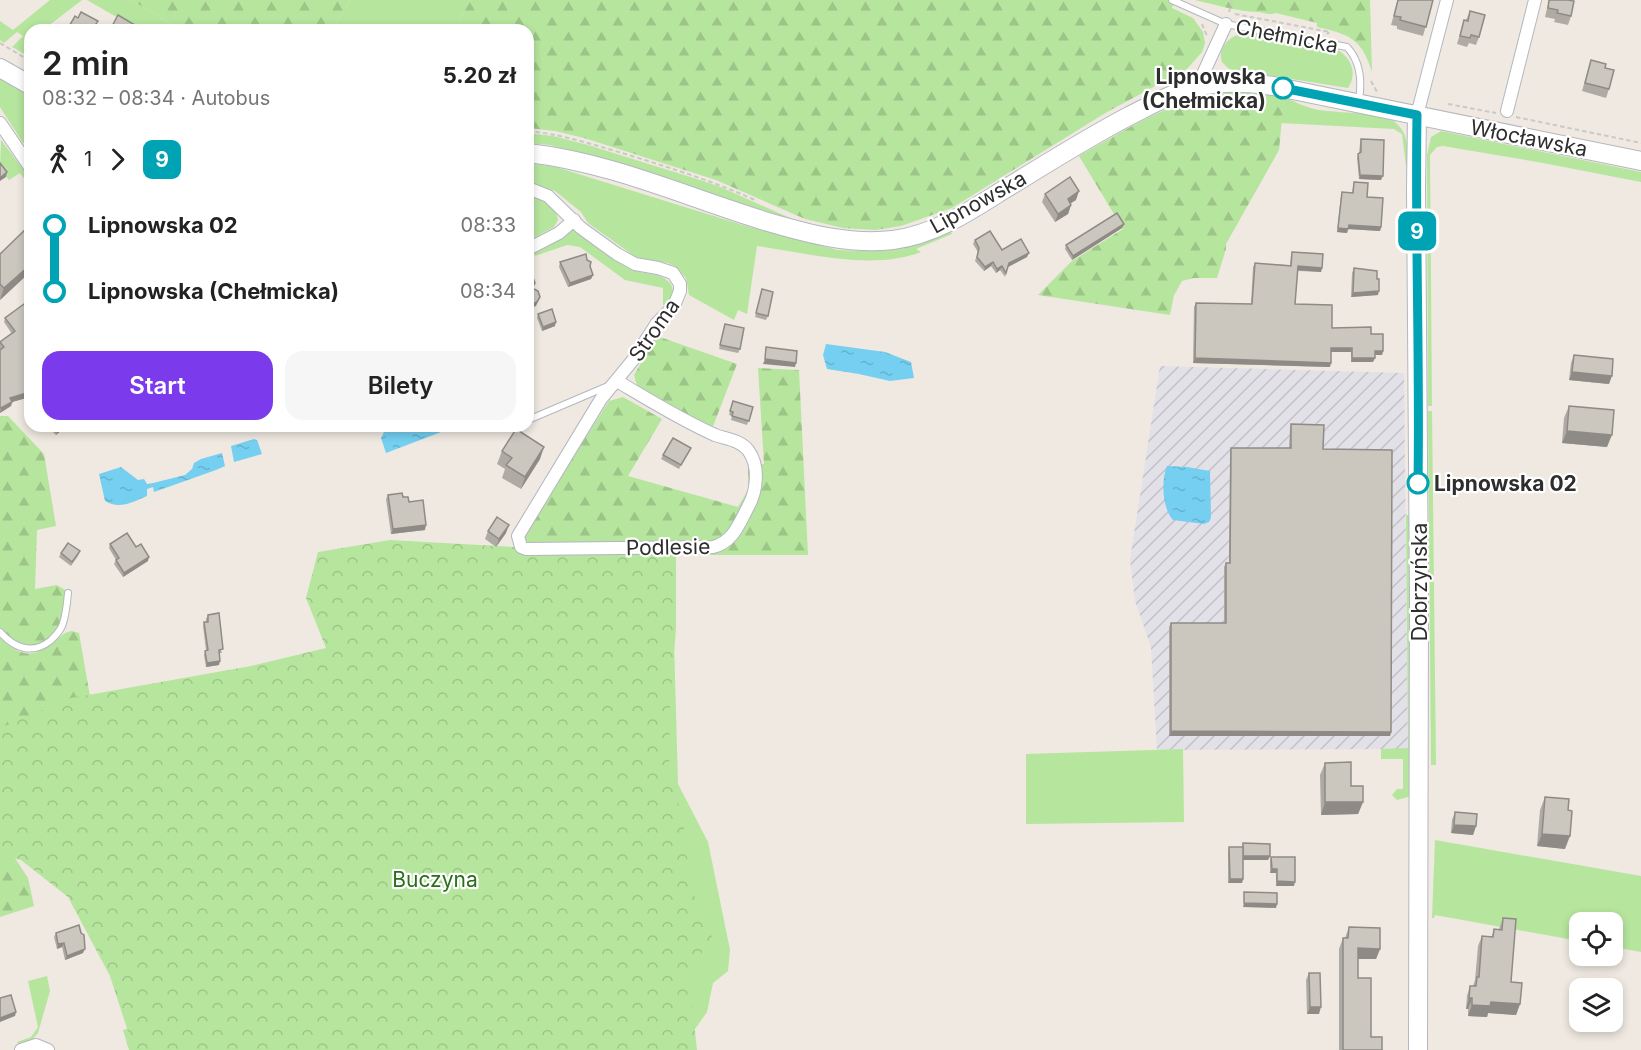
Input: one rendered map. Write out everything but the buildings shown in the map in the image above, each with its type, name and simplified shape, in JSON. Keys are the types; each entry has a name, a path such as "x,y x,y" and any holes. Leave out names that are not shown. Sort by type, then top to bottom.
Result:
{"main road":[{"path":"0,68 24,82"},
{"name":"Lipnowska","path":"534,154 591,165 739,213 813,234 863,242 894,240 922,234 948,222 1106,128 1156,102 1197,87 1228,82 1257,84 1417,115"},
{"name":"Włocławska","path":"1417,115 1641,161"},
{"name":"Dobrzyńska","path":"1417,115 1418,1050"}],"street":[{"path":"1417,115 1447,0"},
{"path":"1506,114 1535,0"},
{"path":"1197,87 1227,19"},
{"path":"0,123 24,158"},
{"name":"Stroma","path":"522,529 601,399 633,360 657,323 678,300 680,284 673,273 667,270 635,264 617,255 581,228 548,196 534,190"},
{"path":"534,246 559,233 574,220"},
{"name":"Podlesie","path":"522,529 518,542 526,549 713,547 722,545 734,533 756,491 753,459 749,451 736,442 715,435 617,381"},
{"path":"21,1050 36,1045 48,1050"}],"lane":[{"name":"Chełmicka","path":"1172,0 1227,19 1347,47 1355,55 1358,65 1361,88 1358,104"},
{"path":"534,417 617,381"},
{"path":"0,632 12,644 19,647 32,649 44,645 57,635 63,625 68,593"}],"path":[{"path":"1227,19 1330,32 1324,35"},
{"path":"0,43 24,57"},
{"path":"1476,110 1506,114 1641,143"},
{"path":"534,131 550,133 640,159 719,184 759,201"}],"shaded area":[{"path":"1160,366 1404,373 1408,749 1157,750 1151,647 1135,601 1130,560"}],"green space":[{"path":"50,0 82,0 51,24 24,24 24,54 12,47 23,36 17,32 4,43 0,40 0,21 13,30"},
{"path":"87,0 131,0 172,24 129,24"},
{"path":"131,0 350,0 336,24 172,24"},
{"path":"350,0 471,0 457,24 336,24"},
{"path":"471,0 1175,0 1172,8 1193,18 1203,32 1205,43 1202,52 1187,69 1107,112 952,208 901,226 875,230 843,228 805,219 716,180 584,138 534,129 534,24 457,24"},
{"path":"1195,0 1370,0 1372,72 1359,45 1338,32 1317,27 1317,23 1276,13 1226,8"},
{"path":"1243,33 1336,49 1349,61 1353,71 1351,82 1348,88 1229,69 1222,62 1221,52 1229,40"},
{"path":"0,78 24,92 24,143 23,143 0,107"},
{"path":"1240,92 1284,97 1279,150 1226,244 1217,278 1194,278 1182,281 1174,295 1170,315 1038,295 1072,261 1123,229 1079,156 1176,105 1218,94"},
{"path":"1284,97 1315,109 1390,119 1400,127 1406,137 1409,166 1406,166 1402,134 1394,129 1281,123"},
{"path":"1441,131 1641,172 1641,182 1543,163 1443,146 1437,147 1430,155 1432,406 1428,406 1427,155 1431,137"},
{"path":"534,134 588,145 697,179 797,221 600,158 550,145 534,144"},
{"path":"1,140 24,170 24,178 20,173 9,180 0,168"},
{"path":"534,164 556,167 746,226 838,250 902,249 951,232 952,234 916,249 921,252 882,260 840,259 757,246 747,314 738,310 734,320 689,295 686,278 675,266 637,258 588,223 581,212 555,191 534,184"},
{"path":"534,197 555,210 558,220 554,227 534,238"},
{"path":"572,229 630,269 665,279 673,288 671,298 666,307 663,305 663,288 625,280 580,247 567,245 535,256 534,250"},
{"path":"657,336 737,364 712,429 637,386 634,375"},
{"path":"758,368 799,370 808,555 510,555 609,401 623,397 662,419 628,476 738,507 748,490 748,465 764,464"},
{"path":"1428,411 1432,411 1436,765 1431,765"},
{"path":"0,416 8,416 44,454 56,526 37,530 35,589 57,585 65,590 58,628 45,641 28,647 19,645 0,628"},
{"path":"1406,515 1411,515 1412,796 1397,800 1392,795 1397,789 1403,789 1403,759 1381,759 1381,749 1408,748"},
{"name":"Buczyna","path":"676,538 676,628 670,705 669,767 684,826 690,886 712,936 689,974 697,1050 134,1050 110,976 68,897 21,860 0,854 0,728 71,698 251,666 326,648 306,598 318,552 390,540 514,547"},
{"path":"72,631 79,633 92,708 199,1050 129,1050 123,1030 155,1021 37,836 9,849 28,878 34,906 0,917 0,638 19,651 31,653 44,649 63,634"},
{"path":"674,642 678,784 708,842 730,950 728,971 713,983 707,1012 680,1050 666,755"},
{"path":"1183,749 1184,822 1026,824 1026,754"},
{"path":"1435,840 1641,876 1641,952 1623,949 1623,912 1569,912 1569,939 1435,915 1432,918"},
{"path":"47,976 50,991 38,1033 30,1042 19,1046 17,1042 31,1037 38,1027 28,981"}],"water":[{"path":"826,344 885,352 911,362 914,378 890,381 827,369 823,355"},
{"path":"384,432 441,432 386,453 381,438"},
{"path":"257,440 262,454 234,462 231,446"},
{"path":"222,453 225,466 216,470 154,492 153,487 147,489 147,496 126,504 116,505 105,501 99,474 121,467 138,480 144,479 147,484 153,483 185,475 192,469 194,463"},
{"path":"1167,466 1210,471 1211,518 1209,522 1204,524 1173,520 1169,515 1164,494"}],"bus line":[{"name":"9","path":"1283,88 1417,115 1418,483"}],"place":[{"name":"Lipnowska (Chełmicka)","path":"1283,88"},
{"name":"Lipnowska 02","path":"1418,483"}]}
